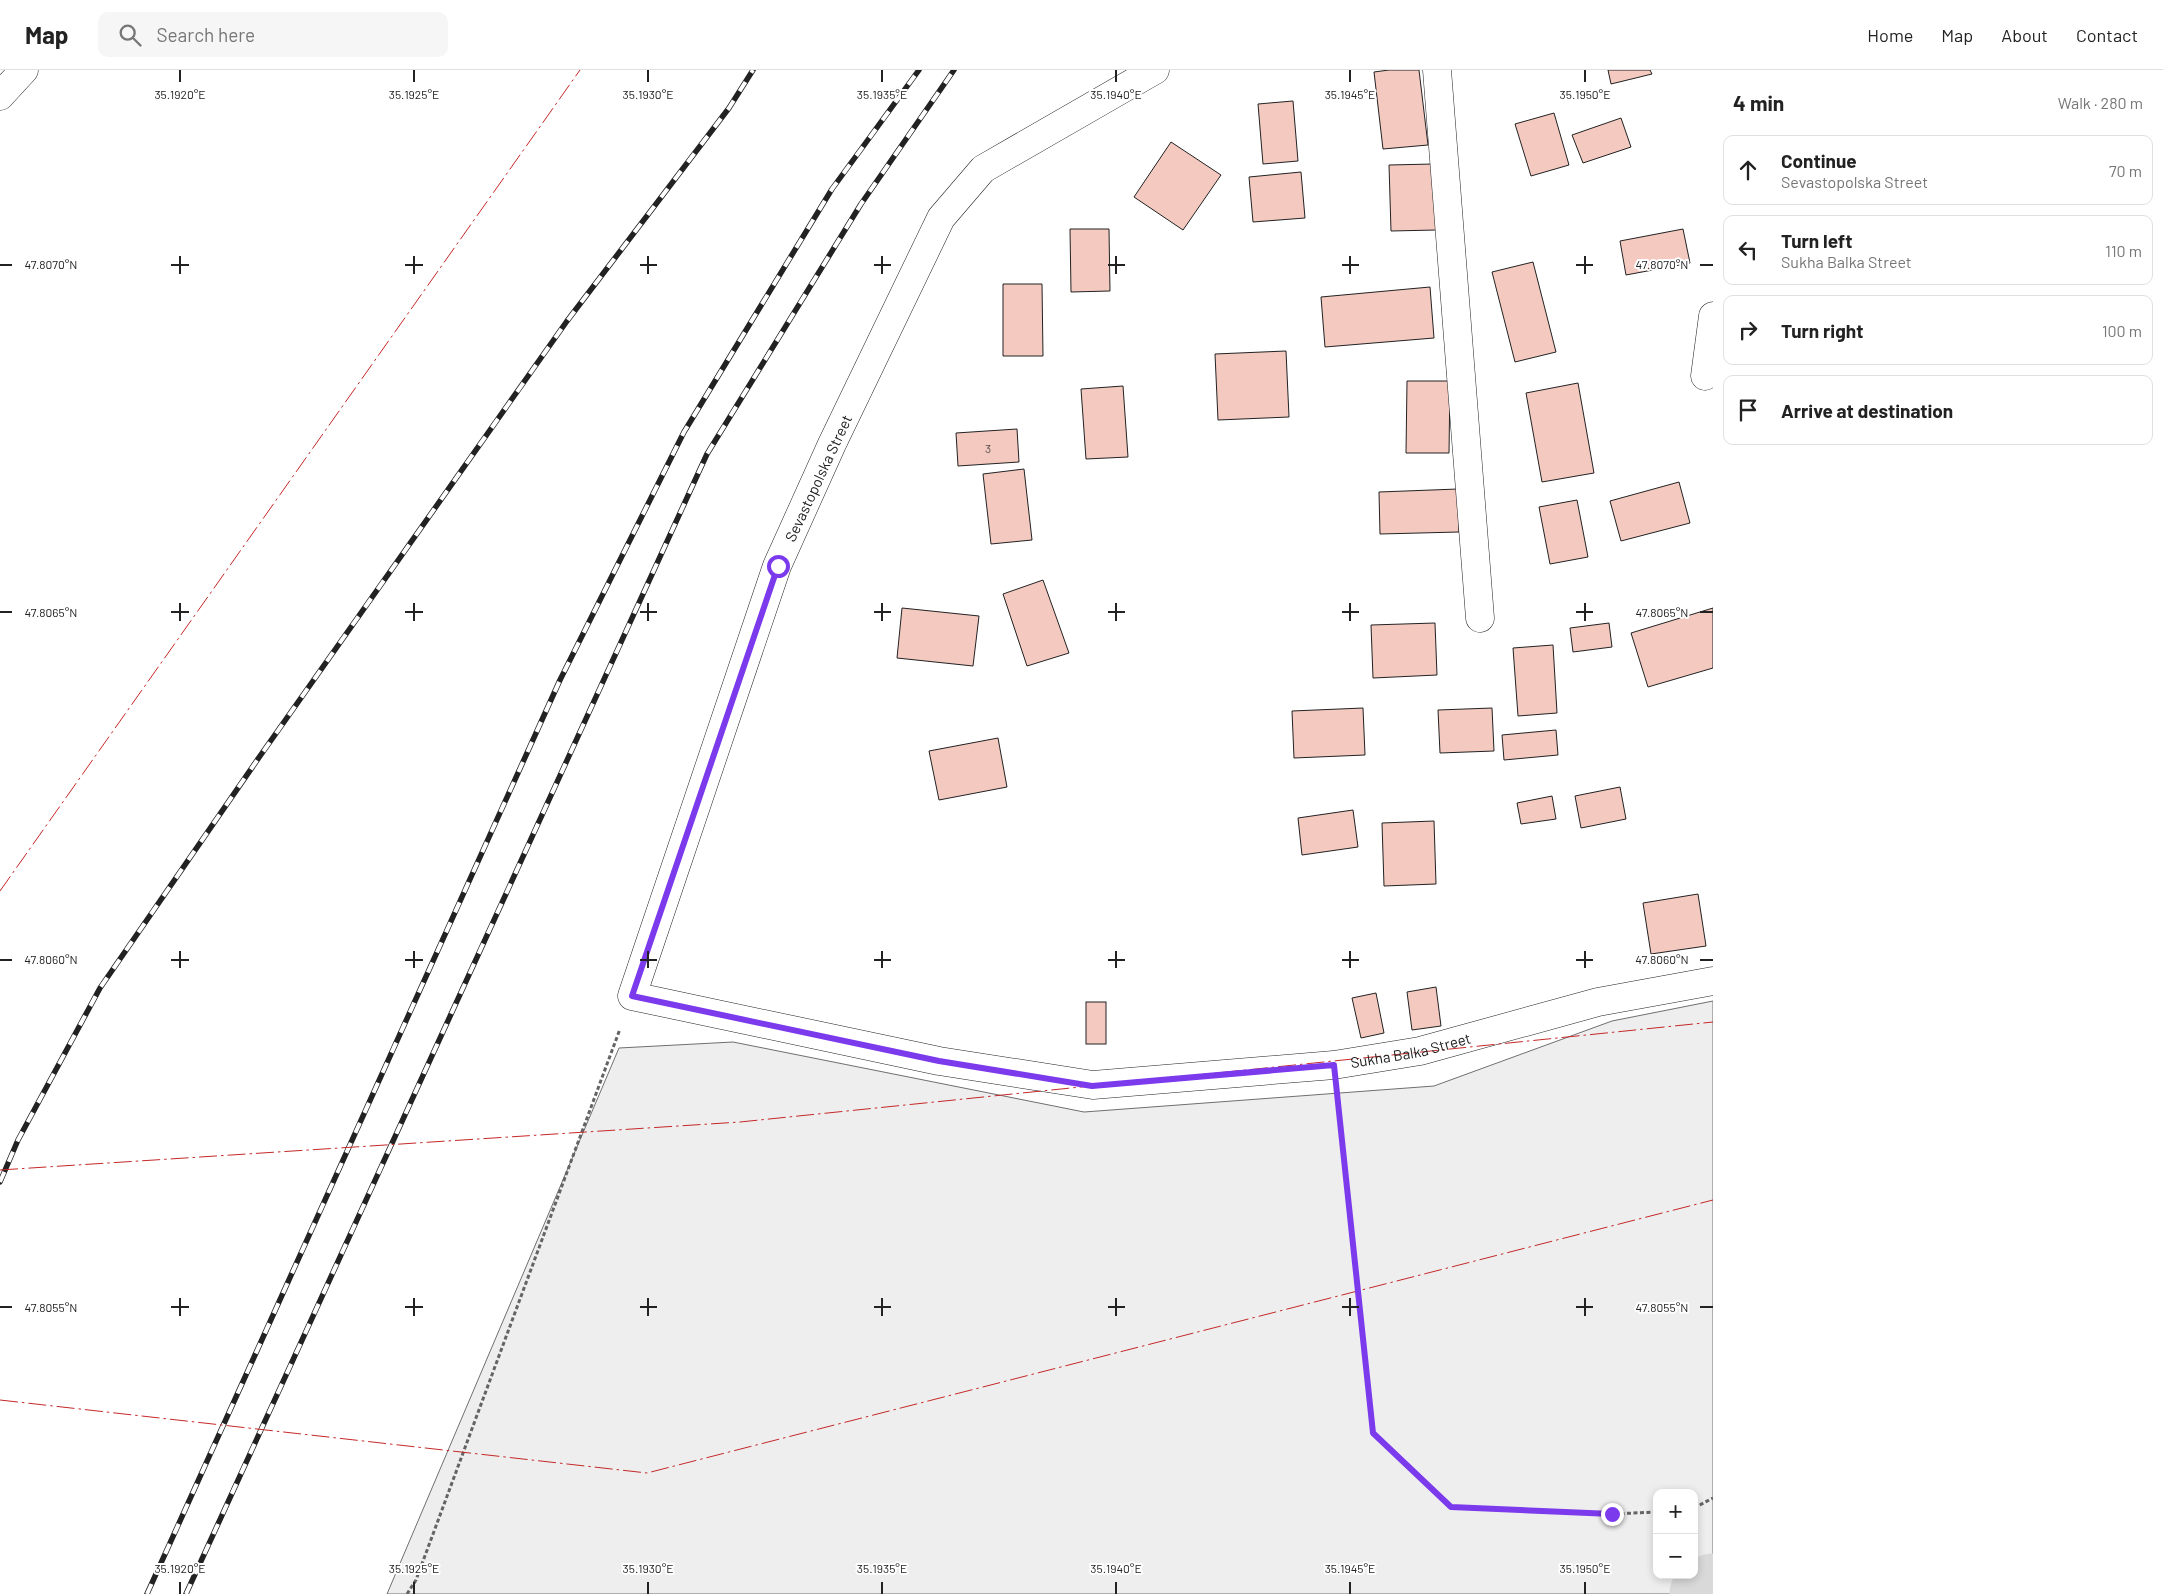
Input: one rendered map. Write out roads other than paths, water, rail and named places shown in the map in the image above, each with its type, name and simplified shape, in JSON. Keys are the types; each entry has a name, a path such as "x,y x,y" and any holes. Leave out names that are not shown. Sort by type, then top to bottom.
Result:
{"street":[{"path":"0,96 24,70"},
{"name":"Sevastopolska Street","path":"632,996 778,566 832,444 941,218 983,169 1155,70"},
{"path":"1437,70 1480,618"},
{"path":"1705,376 1713,316"},
{"name":"Sukha Balka Street","path":"632,996 939,1061 1092,1086 1334,1065 1420,1051 1598,1002 1713,981"}],"waterway":[{"path":"1707,1594 1713,1591"}],"railway":[{"path":"0,1182 18,1140 100,988 260,756 567,321 729,108 753,70"},
{"path":"147,1594 560,680 684,432 832,189 919,70"},
{"path":"186,1594 707,454 861,204 954,70"}]}
